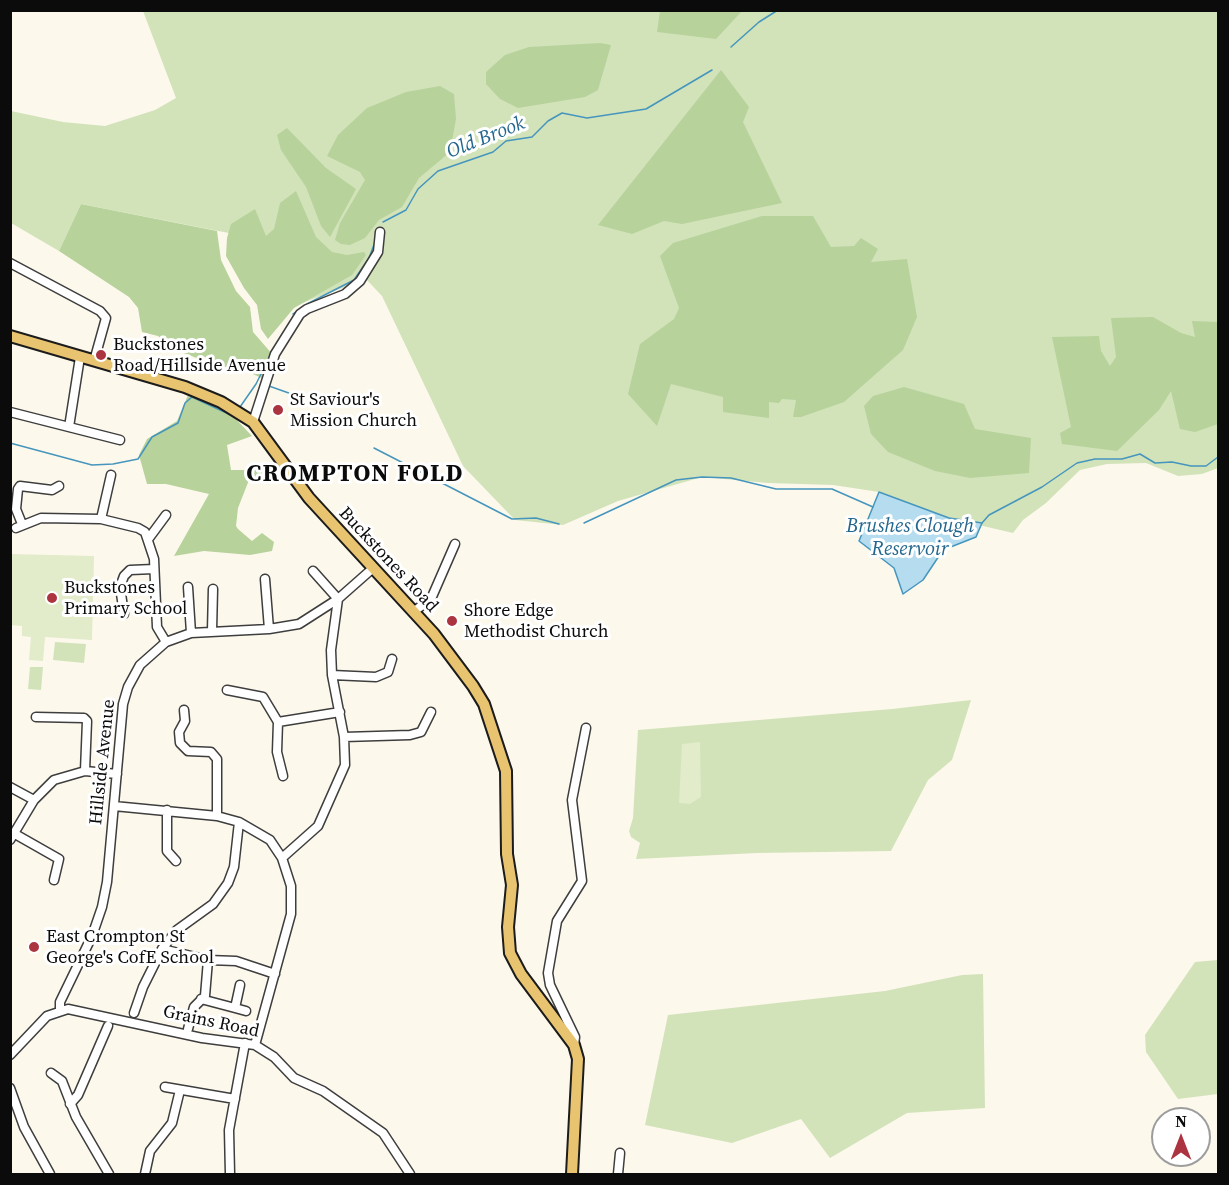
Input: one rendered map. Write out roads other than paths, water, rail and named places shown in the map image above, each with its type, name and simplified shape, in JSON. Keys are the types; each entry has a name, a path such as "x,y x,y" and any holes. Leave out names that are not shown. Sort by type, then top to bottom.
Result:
{"main road":[{"name":"Buckstones Road","path":"10,336 191,389 221,402 253,422 305,493 459,666 484,704 506,771 507,854 512,885 508,927 510,953 521,974 574,1045 579,1074 572,1174"}],"street":[{"path":"253,422 275,354 300,314 345,294 360,281 378,252 380,232"},
{"path":"10,263 100,311 106,318 94,361"},
{"path":"69,427 80,357"},
{"path":"10,412 120,440"},
{"path":"101,519 111,475"},
{"path":"59,486 52,490 20,486 16,508 19,526 41,518 101,519 138,528 149,538 154,569 157,627 166,642"},
{"path":"149,538 166,514"},
{"path":"413,612 431,599 455,544"},
{"path":"124,614 120,587 124,576 130,570 154,569"},
{"name":"Hillside Avenue","path":"60,1009 62,998 102,907 107,882 122,713 128,687 140,665 166,642 191,633 269,629 299,624 321,612 372,569"},
{"path":"282,858 318,826 345,765 342,757 344,737 332,675 333,626 338,599 312,571"},
{"path":"265,579 269,629"},
{"path":"188,587 191,633"},
{"path":"212,631 213,589"},
{"path":"321,612 333,626"},
{"path":"332,675 376,676 388,672 392,659"},
{"path":"227,690 263,697 278,722 277,752 283,776"},
{"path":"184,710 185,721 180,732 180,743 188,751 211,752 217,759 217,816"},
{"path":"278,722 340,712"},
{"path":"344,737 410,735 421,732 431,712"},
{"path":"42,719 84,718 85,771"},
{"path":"574,1045 575,1038 550,985 548,973 557,921 582,881 572,800 586,728"},
{"path":"54,880 59,859 13,837 34,800 54,780 85,771 117,774"},
{"path":"10,787 34,800"},
{"path":"114,806 217,816 239,822 270,840 282,858 291,886 291,914 255,1045"},
{"path":"167,810 167,851 176,861"},
{"path":"134,1013 143,987 162,949 177,930 213,904 228,883 234,867 239,822"},
{"path":"162,949 208,960 236,961 275,975"},
{"path":"188,1029 194,1007 205,996 208,960"},
{"path":"236,1008 240,985"},
{"path":"201,999 246,1011"},
{"path":"10,1055 47,1016 60,1009"},
{"name":"Grains Road","path":"60,1009 78,1010 202,1038 255,1045 274,1057 294,1078 323,1090 383,1133 410,1174"},
{"path":"70,1104 78,1095 108,1026"},
{"path":"230,1174 228,1143 245,1043"},
{"path":"51,1072 62,1081 70,1104 109,1174"},
{"path":"165,1087 235,1099"},
{"path":"10,1088 24,1127 50,1174"},
{"path":"145,1174 150,1151 172,1123 180,1090"},
{"path":"618,1174 620,1153"}],"water":[{"name":"Brushes Clough Reservoir","path":"879,492 949,518 982,523 976,537 943,550 923,580 903,594 894,568 859,541"}],"waterway":[{"name":"Old Brook","path":"731,47 759,22 778,10"},
{"name":"Old Brook","path":"383,222 406,210 418,189 438,171 493,152 506,141 532,137 548,121 562,113 587,118 646,109 712,70"},
{"name":"Old Brook","path":"307,304 354,280 369,258 375,242"},
{"name":"Old Brook","path":"293,314 298,311"},
{"name":"Old Brook","path":"240,407 256,384 270,356"},
{"path":"269,386 300,397"},
{"name":"Old Brook","path":"10,443 92,465 113,464 138,459 152,437 178,423 185,403 192,397 233,416"},
{"path":"374,448 512,519 536,518 559,524"},
{"path":"982,523 989,515 1042,487 1077,463 1095,459 1122,459 1140,454 1155,463 1172,462 1206,466 1218,457"},
{"path":"584,523 676,480 702,477 731,478 776,489 832,489 873,507"}],"place":[{"name":"Buckstones Road/Hillside Avenue","path":"101,355"},
{"name":"St Saviour's Mission Church","path":"278,410"},
{"name":"Buckstones Primary School","path":"52,598"},
{"name":"Shore Edge Methodist Church","path":"452,621"},
{"name":"East Crompton St George's CofE School","path":"34,947"}],"district":[{"name":"CROMPTON FOLD","path":"355,475"}]}
